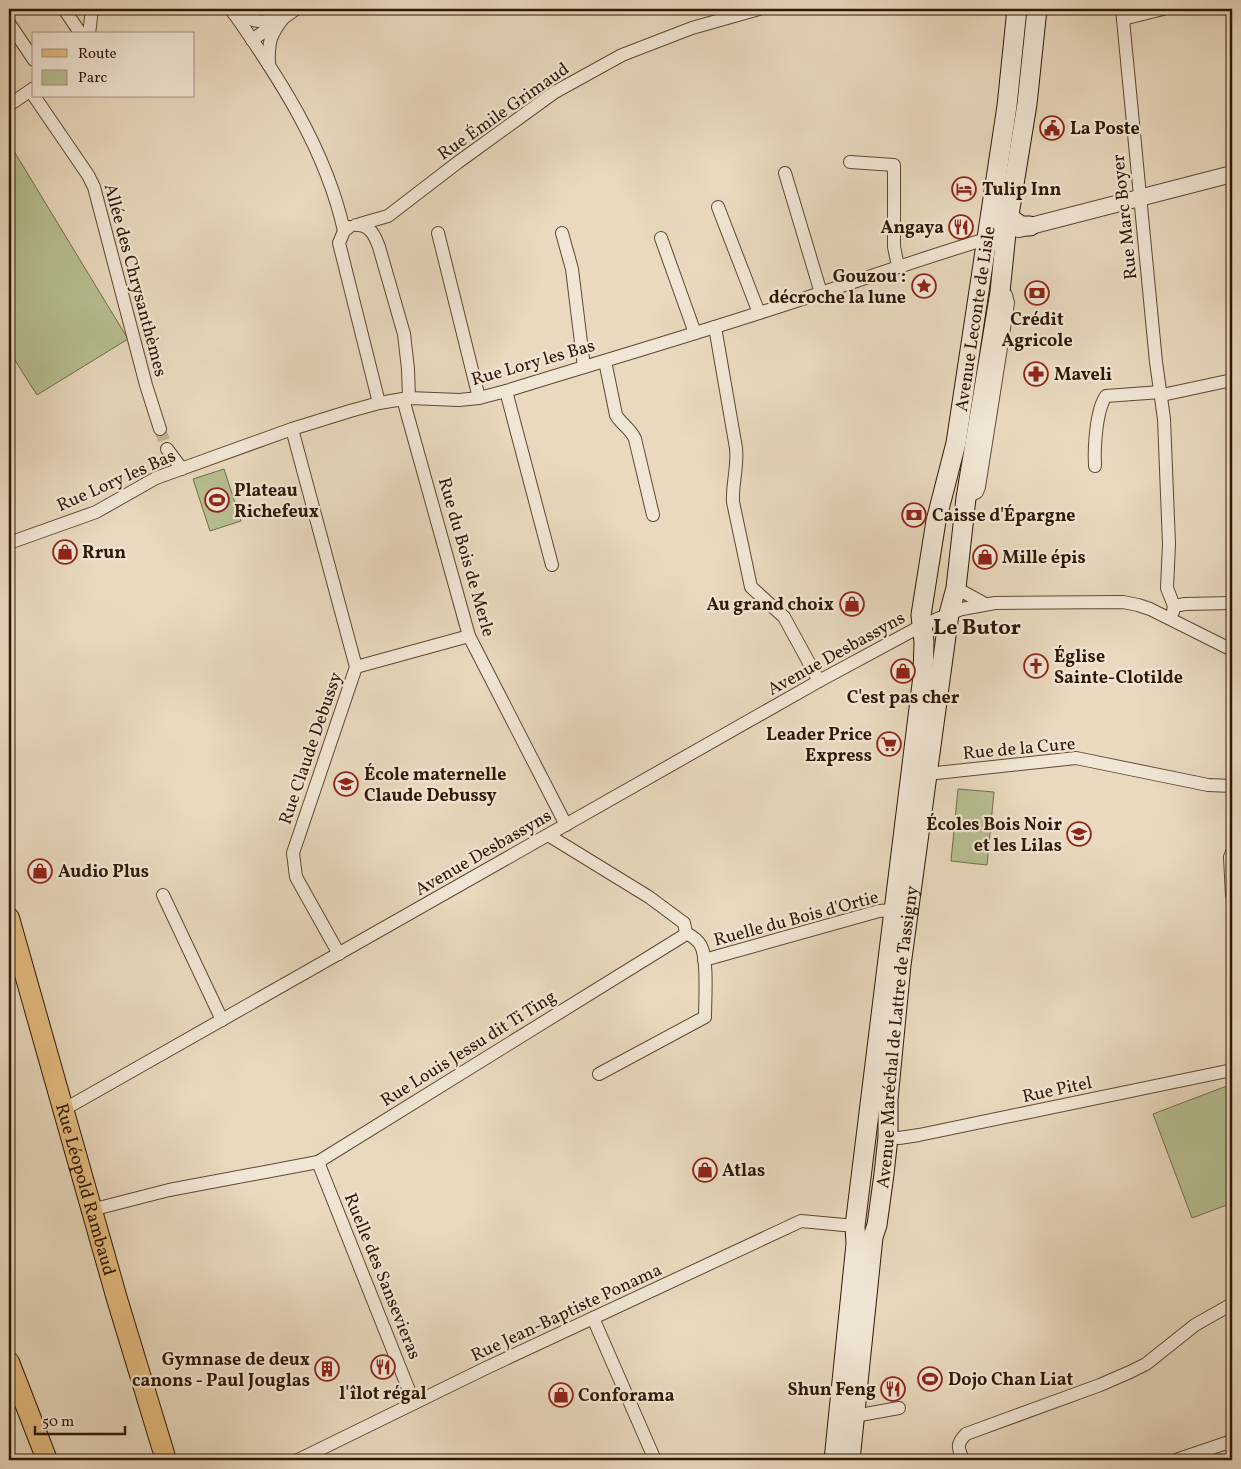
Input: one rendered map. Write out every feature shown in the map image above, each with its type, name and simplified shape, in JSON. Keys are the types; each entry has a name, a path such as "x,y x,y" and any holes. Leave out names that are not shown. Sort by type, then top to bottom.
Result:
{"main road":[{"name":"Avenue Leconte de Lisle","path":"922,626 921,615 936,522 956,443 1007,106 1017,9"},
{"name":"Avenue Leconte de Lisle","path":"949,614 956,588 966,498 1000,292 1027,104 1037,9"},
{"path":"1008,226 1030,226"},
{"name":"Avenue Maréchal de Lattre de Tassigny","path":"850,1460 873,1237 877,1225 882,1193 888,1137 888,1099 901,965 949,614"},
{"name":"Avenue Maréchal de Lattre de Tassigny","path":"834,1460 856,1244 855,1226 923,676 924,642 922,626"},
{"name":"Rue Léopold Rambaud","path":"9,918 63,1110 166,1460"},
{"path":"9,1362 47,1460"}],"street":[{"path":"64,9 80,32"},
{"path":"90,32 92,9"},
{"path":"252,40 296,9"},
{"name":"Rue Émile Grimaud","path":"352,227 388,216 555,92 622,55 692,28 759,9"},
{"path":"1122,14 1163,9"},
{"path":"233,11 255,22 268,22 284,17"},
{"path":"233,11 270,67 305,127 327,173 339,209 352,227"},
{"name":"Rue Marc Boyer","path":"1122,14 1156,362 1164,419 1169,544 1167,588 1174,606"},
{"path":"270,67 268,45 274,31 284,17"},
{"path":"9,22 32,57"},
{"name":"Allée des Chrysanthèmes","path":"9,104 32,92"},
{"name":"Allée des Chrysanthèmes","path":"37,98 94,187 146,385 160,429"},
{"path":"850,162 894,165 894,247 898,266"},
{"path":"785,173 821,293"},
{"path":"1030,226 1232,174"},
{"path":"718,207 759,313"},
{"path":"379,247 388,216"},
{"path":"986,239 1008,226"},
{"path":"352,227 368,228 374,235 379,247 404,334 408,369 406,399"},
{"path":"352,227 339,243 379,403"},
{"path":"438,233 479,398"},
{"path":"562,233 572,269 584,367"},
{"path":"661,238 695,334"},
{"name":"Rue Lory les Bas","path":"9,543 96,512 156,478 292,429 379,403 406,399 459,400 479,398 695,334 898,266 986,239"},
{"path":"715,327 738,462 732,491 733,502 751,587 784,617 819,682"},
{"path":"605,361 616,415 619,421 632,432 635,439 654,515"},
{"path":"1095,466 1094,455 1099,413 1106,396 1161,393 1232,380"},
{"path":"506,390 552,564"},
{"name":"Rue du Bois de Merle","path":"406,399 469,636 566,825"},
{"name":"Rue Claude Debussy","path":"292,429 356,667 293,853 296,877 339,954"},
{"path":"167,449 182,469"},
{"path":"956,588 985,604"},
{"name":"Avenue Desbassyns","path":"63,1110 819,682 922,626 949,614 985,604 1009,602 1123,602 1150,609 1232,650"},
{"path":"1170,620 1174,606 1232,603"},
{"path":"356,667 469,636"},
{"name":"Rue de la Cure","path":"927,774 1076,758 1208,785 1232,786"},
{"path":"548,835 649,897 684,922 686,933 695,938 701,946 704,960"},
{"path":"1232,852 1230,857 1232,895"},
{"path":"163,895 222,1020"},
{"name":"Ruelle du Bois d'Ortie","path":"599,1074 705,1017 704,960 879,911 893,910"},
{"name":"Rue Louis Jessu dit Ti Ting","path":"92,1210 169,1190 318,1162 686,933"},
{"name":"Rue Pitel","path":"888,1137 899,1138 919,1135 1232,1070"},
{"name":"Ruelle des Sansevieras","path":"318,1162 414,1403"},
{"name":"Rue Jean-Baptiste Ponama","path":"298,1460 801,1220 855,1226"},
{"path":"963,1460 958,1448 960,1440 966,1434 1100,1385 1130,1372 1146,1364 1195,1325 1232,1304"},
{"path":"593,1318 655,1460"},
{"path":"854,1416 899,1408"},
{"path":"1176,1460 1232,1442"}],"green space":[{"path":"9,143 128,339 37,395 9,351"},
{"name":"Plateau Richefeux","path":"224,469 241,521 210,531 193,479"},
{"path":"958,789 994,792 987,865 951,861"},
{"path":"1232,1084 1232,1203 1192,1218 1153,1114"}],"tunnel":[{"path":"160,429 167,449"}],"place":[{"name":"La Poste","path":"1052,128"},
{"name":"Tulip Inn","path":"964,189"},
{"name":"Angaya","path":"961,227"},
{"name":"Gouzou : décroche la lune","path":"924,286"},
{"name":"Crédit Agricole","path":"1037,293"},
{"name":"Maveli","path":"1036,374"},
{"name":"Plateau Richefeux","path":"217,500"},
{"name":"Caisse d'Épargne","path":"914,515"},
{"name":"Rrun","path":"65,552"},
{"name":"Mille épis","path":"985,557"},
{"name":"Au grand choix","path":"852,604"},
{"name":"Église Sainte-Clotilde","path":"1036,666"},
{"name":"C'est pas cher","path":"903,671"},
{"name":"Leader Price Express","path":"889,744"},
{"name":"École maternelle Claude Debussy","path":"346,784"},
{"name":"Écoles Bois Noir et les Lilas","path":"1079,834"},
{"name":"Audio Plus","path":"40,871"},
{"name":"Atlas","path":"705,1170"},
{"name":"l'îlot régal","path":"383,1367"},
{"name":"Gymnase de deux canons - Paul Jouglas","path":"327,1369"},
{"name":"Dojo Chan Liat","path":"930,1379"},
{"name":"Shun Feng","path":"893,1389"},
{"name":"Conforama","path":"561,1395"}],"district":[{"name":"Le Butor","path":"977,626"}]}
